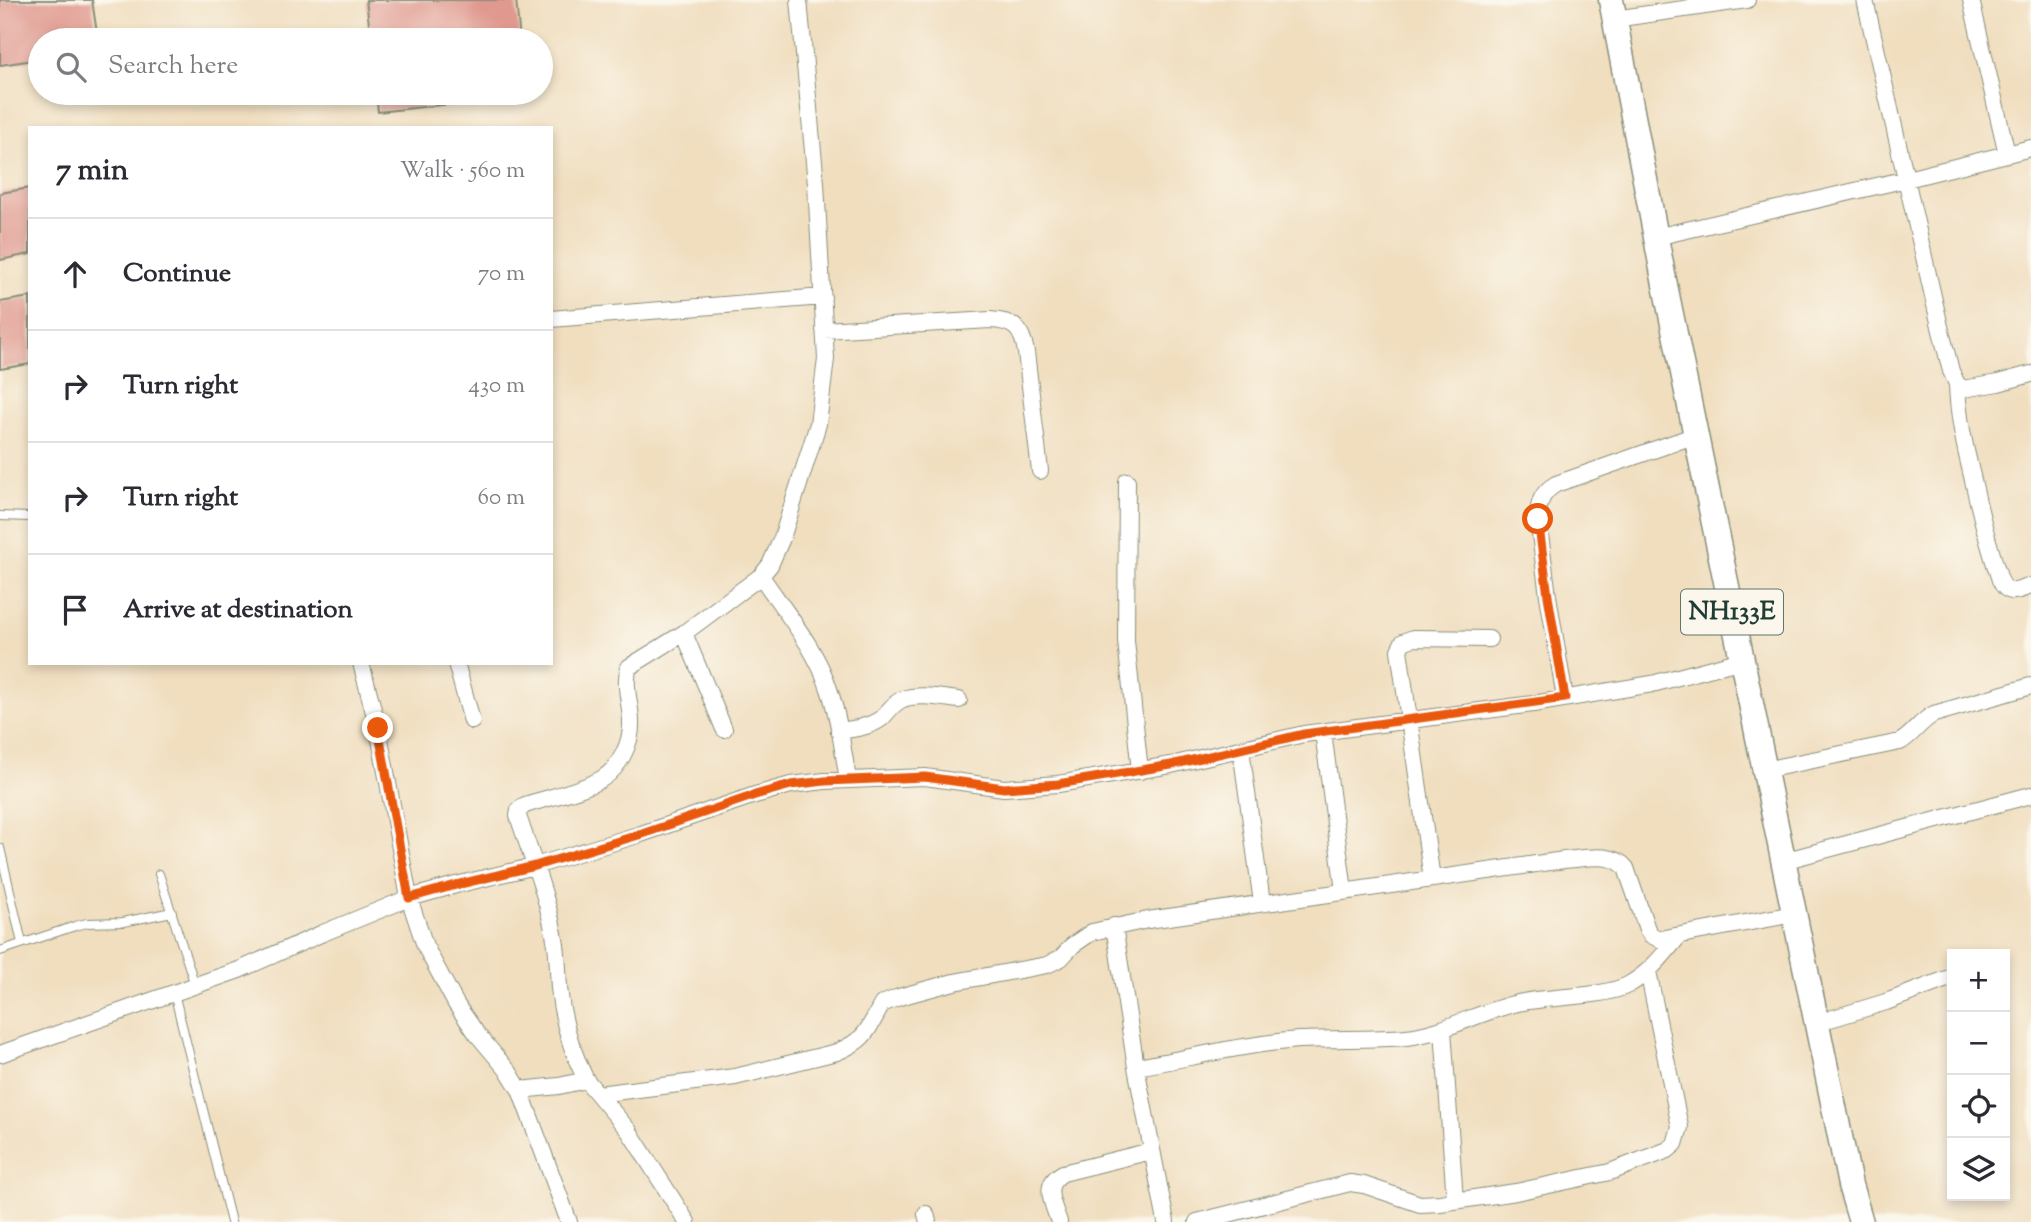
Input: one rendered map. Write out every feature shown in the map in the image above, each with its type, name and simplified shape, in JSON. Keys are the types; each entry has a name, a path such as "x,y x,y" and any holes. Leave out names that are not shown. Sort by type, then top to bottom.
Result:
{"main road":[{"name":"NH133E","path":"1613,10 1764,770 1850,1185 1861,1222"}],"street":[{"path":"687,1222 629,1131 586,1080 567,1032 550,917 518,816 519,810 525,805 602,779 614,769 629,740 631,723 626,677 629,667 684,633 761,576 770,565 782,538 818,424 826,359 816,184 800,0"},
{"path":"1613,10 1747,0"},
{"path":"1865,0 1941,331 1957,384 1964,443 2000,580 2009,591 2031,586"},
{"path":"1971,0 2007,153"},
{"path":"1656,237 2031,148"},
{"path":"553,319 823,297"},
{"path":"824,330 990,320 1007,322 1015,327 1024,341 1026,352 1041,471"},
{"path":"1957,384 1963,389 2031,374"},
{"path":"1565,698 1538,519 1541,497 1556,484 1696,435"},
{"path":"1127,481 1126,641 1140,771"},
{"path":"761,576 820,666 829,688 848,780"},
{"path":"684,633 724,730"},
{"path":"1432,878 1399,650 1403,642 1418,637 1489,639"},
{"path":"0,1054 239,970 409,898 535,866 791,785 925,777 1004,788 1058,784 1171,765 1304,734 1652,684 1742,660"},
{"path":"362,665 380,739 409,898 425,946 456,1004 520,1090 569,1222"},
{"path":"457,665 472,721"},
{"path":"1764,770 1900,742 1912,735 1924,720 1934,715 2031,686"},
{"path":"839,731 861,728 881,719 900,700 911,697 959,700"},
{"path":"1323,732 1344,891"},
{"path":"1241,749 1262,903"},
{"path":"1783,861 2031,795"},
{"path":"598,1094 735,1077 837,1052 861,1039 870,1030 882,1004 899,997 965,980 1047,965 1061,958 1085,936 1100,929 1262,903 1564,860 1608,857 1620,861 1626,868 1643,919 1651,935 1659,939 1794,914"},
{"path":"1114,926 1136,1067 1166,1222"},
{"path":"1136,1067 1298,1040 1407,1037 1443,1029 1500,1007 1618,989 1648,971 1678,937"},
{"path":"1197,1222 1350,1182 1420,1204 1455,1201 1516,1192 1610,1172 1660,1155 1675,1144 1680,1127 1648,971"},
{"path":"1816,1023 1886,1002 1947,979"},
{"path":"1443,1029 1455,1201"},
{"path":"520,1090 586,1080"},
{"path":"1059,1222 1050,1195 1051,1184 1055,1178 1063,1173 1152,1151"}],"lane":[{"path":"0,516 28,517"},
{"path":"0,848 22,943"},
{"path":"159,874 195,985"},
{"path":"0,951 87,923 123,922 172,912"},
{"path":"174,993 231,1222"}],"building":[{"path":"0,0 92,0 96,28 28,28 28,61 0,65"},
{"path":"366,0 516,0 519,28 370,28"},
{"path":"377,105 441,105 378,112"},
{"path":"28,188 28,254 0,260 0,193"},
{"path":"28,297 28,364 0,369 0,302"}],"route":[{"path":"378,728 409,898 535,866 791,785 925,777 1004,788 1058,784 1171,765 1304,734 1533,704 1565,698 1538,519"}]}
